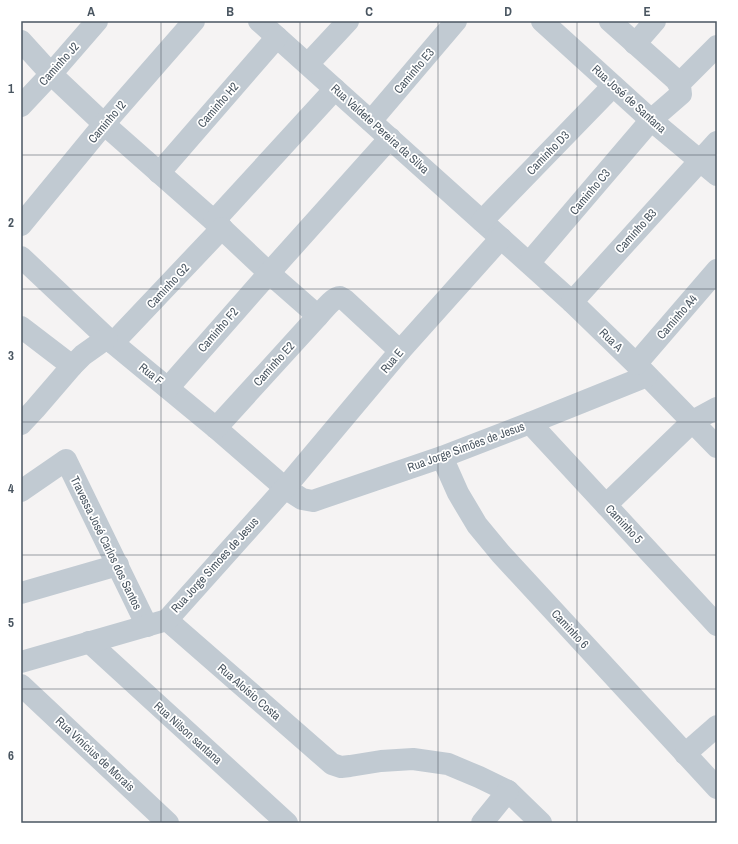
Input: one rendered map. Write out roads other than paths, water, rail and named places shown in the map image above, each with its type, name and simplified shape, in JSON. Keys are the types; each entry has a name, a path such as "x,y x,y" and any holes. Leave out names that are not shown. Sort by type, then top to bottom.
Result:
{"street":[{"name":"Caminho J2","path":"21,106 97,21"},
{"name":"Caminho I2","path":"21,225 104,124 194,21"},
{"name":"Rua Valdete Pereira da Silva","path":"259,21 501,238"},
{"path":"308,64 348,21"},
{"name":"Caminho E3","path":"371,121 456,21"},
{"name":"Rua José de Santana","path":"542,21 651,120 717,175"},
{"path":"610,21 676,79 679,84 717,46"},
{"path":"635,44 655,21"},
{"name":"Caminho H2","path":"159,172 277,37"},
{"path":"21,41 51,74 104,124 218,225 269,273 325,309 337,297 345,300 400,351"},
{"name":"Caminho C3","path":"529,263 651,120 681,94 679,84"},
{"name":"Caminho D3","path":"482,220 613,86"},
{"name":"Caminho G2","path":"21,424 83,355 110,341 218,225 335,89"},
{"name":"Caminho F2","path":"168,388 390,138"},
{"name":"Caminho B3","path":"572,302 717,142"},
{"name":"Rua A","path":"501,238 572,302 642,370 717,447"},
{"name":"Rua E","path":"285,488 400,351 501,238"},
{"name":"Rua F","path":"21,257 110,341 216,428 285,488"},
{"name":"Caminho A4","path":"642,370 717,270"},
{"name":"Caminho E2","path":"216,428 325,309"},
{"path":"21,327 72,366"},
{"name":"Rua Jorge Simões de Jesus","path":"285,488 302,499 313,501 442,457 530,423 642,370"},
{"path":"606,504 692,422 717,408"},
{"name":"Caminho 5","path":"530,423 717,624"},
{"name":"Caminho 6","path":"442,457 458,493 477,524 501,554 717,788"},
{"name":"Travessa José Carlos dos Santos","path":"21,491 66,460 118,565 157,623"},
{"name":"Rua Jorge Simoes de Jesus","path":"157,623 285,488"},
{"path":"21,593 118,565"},
{"path":"21,662 157,623"},
{"name":"Rua Aloísio Costa","path":"157,623 332,764 341,767 381,761 413,759 448,764 508,791"},
{"name":"Rua Nilson santana","path":"89,642 287,823"},
{"name":"Rua Vinícius de Morais","path":"21,685 168,823"},
{"path":"685,754 717,726"},
{"path":"482,823 508,791 541,823"}]}
